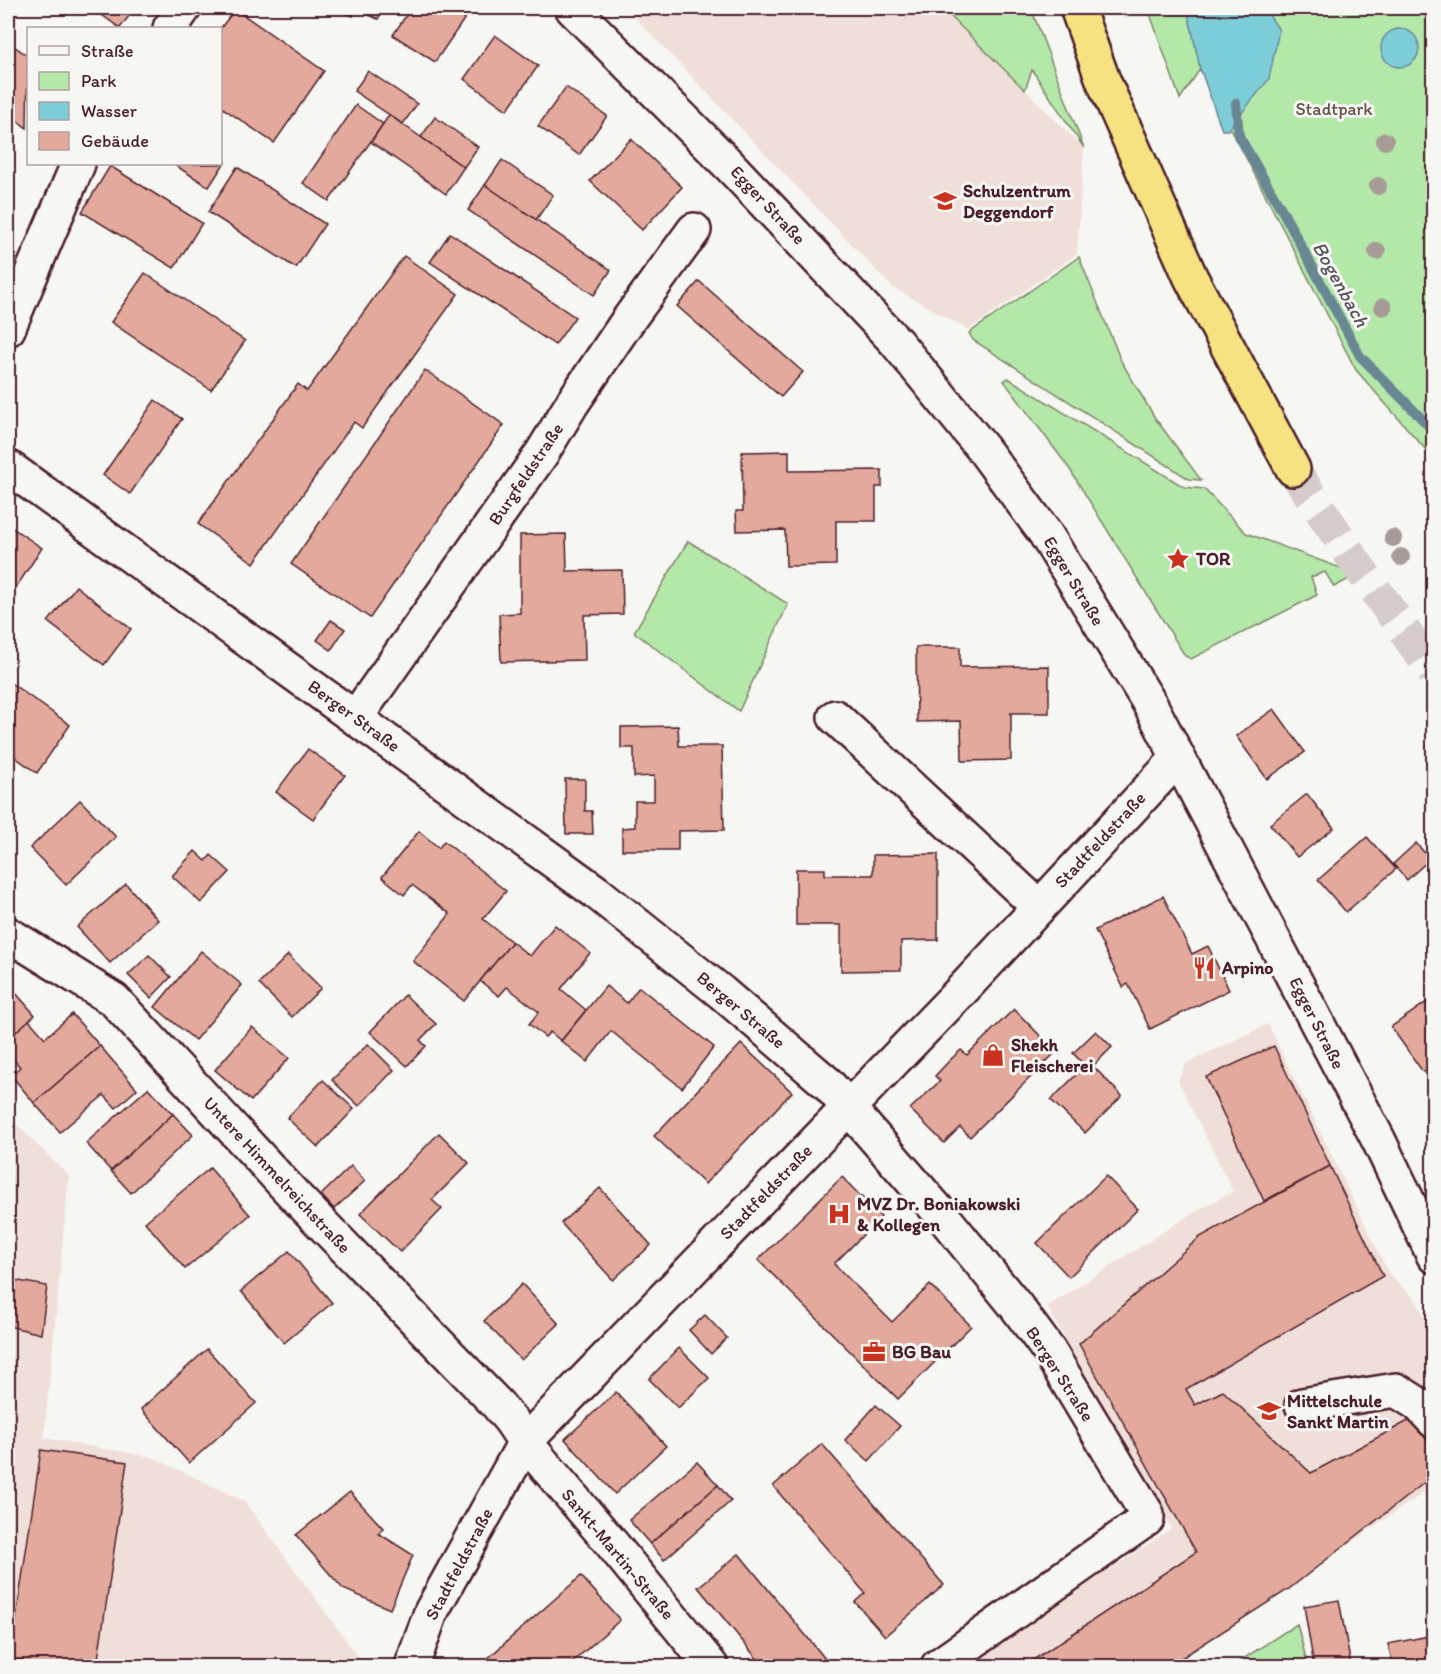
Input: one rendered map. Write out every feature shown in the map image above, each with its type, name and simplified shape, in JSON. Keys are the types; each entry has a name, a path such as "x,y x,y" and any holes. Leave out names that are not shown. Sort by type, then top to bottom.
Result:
{"highway":[{"path":"1077,8 1103,80 1191,278 1293,469"}],"street":[{"path":"171,27 184,8"},
{"name":"Egger Straße","path":"572,8 746,182 896,342 984,450 1045,533 1150,704 1379,1141 1434,1256"},
{"path":"8,329 78,165"},
{"name":"Burgfeldstraße","path":"356,717 542,453 629,319 694,230"},
{"name":"Berger Straße","path":"8,468 596,892 739,1007 827,1083 846,1108 941,1214 1016,1306 1048,1351 1148,1519 938,1666"},
{"path":"835,717 1039,907"},
{"name":"Stadtfeldstraße","path":"412,1666 431,1612 525,1442 956,996 1178,758"},
{"name":"Untere Himmelreichstraße","path":"8,934 114,1000 294,1195 498,1405 525,1442"},
{"path":"1302,1405 1396,1390 1418,1404 1434,1421"},
{"name":"Sankt-Martin-Straße","path":"525,1442 620,1553 711,1666"}],"shaded area":[{"name":"Schulzentrum Deggendorf","path":"626,8 942,8 1084,148 1077,254 969,330 892,287"},
{"name":"Mittelschule Sankt Martin","path":"1268,1024 1389,1274 1417,1301 1433,1337 1433,1486 1172,1666 967,1666 1171,1529 1047,1307 1191,1214 1233,1191 1178,1081 1185,1064"},
{"path":"8,1116 69,1176 44,1438 152,1457 244,1501 365,1666 8,1666"}],"green space":[{"path":"942,8 1031,8 1084,148 1032,70 1025,90"},
{"name":"Stadtpark","path":"1148,8 1433,8 1433,458 1356,370 1200,69 1180,99"},
{"path":"1079,257 1121,361 1155,418 1201,480 1189,479 973,340 969,333"},
{"path":"1008,378 1184,487 1204,489 1246,533 1351,572 1349,579 1334,587 1325,572 1311,577 1317,595 1191,659 1185,656 1069,468 1004,381"},
{"path":"688,541 788,604 739,711 634,632"},
{"path":"1297,1624 1308,1666 1232,1666"}],"water":[{"path":"1187,8 1264,8 1279,30 1269,79 1228,130 1222,130 1200,68"},
{"path":"1400,29 1414,34 1419,48 1414,62 1400,67 1386,62 1381,48 1386,34"}],"building":[{"path":"92,8 135,8 119,27"},
{"path":"334,8 384,8 378,19 356,9 353,16"},
{"path":"411,8 449,8 465,18 435,62 393,35"},
{"path":"235,9 324,71 274,143 222,107 222,27"},
{"path":"495,35 538,66 507,110 464,79"},
{"path":"8,42 27,55 27,128 8,114"},
{"path":"368,71 417,104 403,124 354,91"},
{"path":"566,87 607,116 579,155 538,126"},
{"path":"356,105 383,124 329,201 303,183"},
{"path":"389,115 464,167 446,194 371,142"},
{"path":"435,117 478,147 464,167 421,137"},
{"path":"631,139 682,187 642,230 590,181"},
{"path":"222,160 225,162 209,187 175,165 222,165"},
{"path":"502,160 553,195 536,220 485,185"},
{"path":"110,166 202,223 174,268 82,212"},
{"path":"237,167 325,224 296,268 208,212"},
{"path":"485,185 611,270 594,295 468,210"},
{"path":"450,233 575,317 555,345 430,262"},
{"path":"404,256 458,294 362,428 354,422 254,563 198,524 298,384 307,391"},
{"path":"145,273 245,341 211,390 111,322"},
{"path":"699,281 803,372 781,397 677,306"},
{"path":"425,370 504,425 370,618 291,564"},
{"path":"155,400 182,419 130,494 103,475"},
{"path":"789,451 789,471 882,470 882,487 876,487 876,521 836,521 836,565 786,566 785,530 737,531 736,511 743,511 742,452"},
{"path":"8,525 42,548 15,589 8,584"},
{"path":"566,534 567,571 622,570 623,614 584,615 585,660 501,662 499,614 520,613 520,535"},
{"path":"76,586 131,629 104,665 48,622"},
{"path":"331,620 345,629 331,650 317,640"},
{"path":"916,647 960,647 960,667 1049,666 1049,713 1011,713 1011,760 962,761 961,721 917,722"},
{"path":"8,681 70,725 37,773 8,752"},
{"path":"1274,709 1305,752 1267,779 1236,736"},
{"path":"678,726 679,746 722,746 724,830 678,831 678,850 622,850 622,828 635,827 635,801 654,801 654,776 634,777 634,748 621,748 621,727"},
{"path":"308,749 345,775 313,819 276,792"},
{"path":"565,779 585,779 585,811 592,811 593,834 566,834"},
{"path":"1307,794 1334,828 1297,857 1270,824"},
{"path":"80,800 116,837 66,885 30,848"},
{"path":"419,831 439,848 444,841 506,891 483,919 512,942 464,1001 413,961 450,914 412,885 404,895 382,877"},
{"path":"1367,837 1396,869 1346,912 1318,880"},
{"path":"1416,843 1430,859 1407,880 1393,864"},
{"path":"195,851 206,861 211,855 230,872 201,903 172,876"},
{"path":"938,854 938,940 901,941 901,970 841,971 841,925 796,925 796,869 825,869 825,875 873,875 873,855"},
{"path":"126,884 158,920 110,963 77,927"},
{"path":"1163,896 1192,954 1208,946 1229,990 1150,1029 1128,984 1123,987 1095,930"},
{"path":"555,925 590,953 561,989 586,1010 561,1041 550,1032 545,1037 529,1024 539,1012 507,987 499,996 480,981 512,942 530,956"},
{"path":"201,951 242,985 195,1040 155,1007"},
{"path":"149,955 171,977 151,998 128,975"},
{"path":"288,955 321,988 292,1017 259,984"},
{"path":"8,984 35,1015 8,1039"},
{"path":"606,986 627,1003 639,987 714,1047 682,1088 611,1031 587,1062 561,1041"},
{"path":"405,995 436,1024 420,1040 426,1046 407,1066 370,1032"},
{"path":"1434,997 1434,1065 1423,1072 1391,1027"},
{"path":"1014,1009 1056,1052 970,1137 960,1127 944,1143 910,1109 940,1081 935,1076 949,1061 961,1050 967,1055"},
{"path":"72,1014 100,1046 34,1103 11,1075 20,1067 8,1053 8,1039 29,1020 45,1038"},
{"path":"252,1027 289,1058 251,1101 215,1070"},
{"path":"1096,1031 1112,1047 1093,1066 1122,1096 1085,1133 1051,1100 1085,1066 1073,1053"},
{"path":"368,1044 394,1070 359,1106 332,1080"},
{"path":"741,1044 792,1092 705,1184 654,1136"},
{"path":"100,1046 137,1089 116,1108 104,1095 60,1132 34,1103"},
{"path":"1274,1046 1330,1166 1264,1201 1206,1077"},
{"path":"323,1080 354,1109 318,1147 287,1118"},
{"path":"148,1088 173,1114 111,1171 86,1143"},
{"path":"173,1114 193,1135 131,1193 111,1171"},
{"path":"439,1133 469,1163 432,1200 442,1209 400,1252 360,1214"},
{"path":"351,1166 365,1181 334,1209 321,1195"},
{"path":"1330,1166 1383,1276 1186,1389 1195,1405 1223,1391 1311,1473 1412,1419 1434,1450 1434,1475 1289,1589 1169,1666 1024,1666 1196,1552 1079,1344 1200,1237"},
{"path":"210,1168 250,1215 185,1269 145,1222"},
{"path":"1106,1176 1138,1209 1069,1277 1037,1243"},
{"path":"842,1177 881,1217 834,1264 892,1322 930,1285 971,1326 898,1399 758,1260"},
{"path":"600,1188 651,1245 613,1280 561,1223"},
{"path":"289,1251 332,1303 284,1343 241,1291"},
{"path":"8,1279 47,1286 41,1334 8,1326"},
{"path":"522,1284 559,1324 521,1360 484,1321"},
{"path":"705,1315 727,1338 711,1354 689,1330"},
{"path":"679,1348 709,1378 678,1408 649,1379"},
{"path":"207,1349 256,1403 189,1463 141,1409"},
{"path":"616,1392 666,1446 615,1494 565,1439"},
{"path":"876,1405 900,1426 869,1461 845,1440"},
{"path":"822,1444 944,1585 885,1636 855,1602 865,1593 773,1486"},
{"path":"41,1450 127,1462 97,1666 9,1666"},
{"path":"697,1462 718,1485 650,1544 629,1520"},
{"path":"718,1485 731,1501 664,1560 650,1544"},
{"path":"350,1492 383,1528 378,1533 413,1555 390,1609 343,1589 296,1535"},
{"path":"739,1554 831,1666 763,1666 698,1587"},
{"path":"581,1576 620,1620 568,1666 479,1666"},
{"path":"1339,1600 1351,1666 1314,1666 1304,1606"},
{"path":"1434,1635 1434,1666 1393,1666 1388,1644"}],"waterway":[{"name":"Bogenbach","path":"1236,103 1239,136 1282,210 1360,356 1434,431"}],"tunnel":[{"path":"1293,469 1434,673"}],"place":[{"name":"Schulzentrum Deggendorf","path":"945,201"},
{"name":"TOR","path":"1178,559"},
{"name":"Arpino","path":"1204,968"},
{"name":"Shekh Fleischerei","path":"993,1055"},
{"name":"MVZ Dr. Boniakowski & Kollegen","path":"839,1214"},
{"name":"BG Bau","path":"874,1352"},
{"name":"Mittelschule Sankt Martin","path":"1269,1411"}]}
